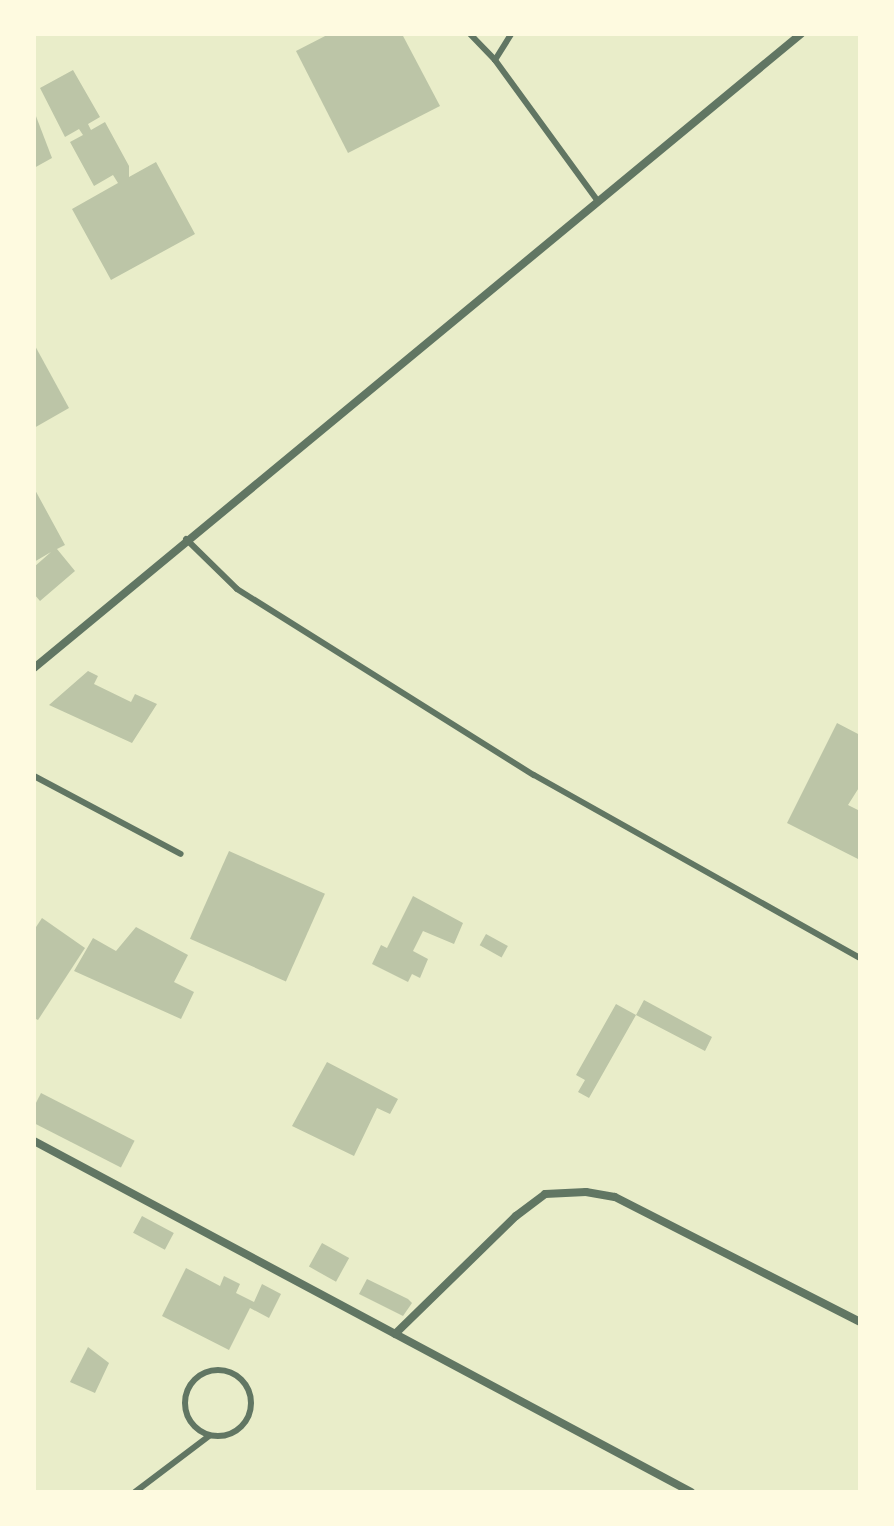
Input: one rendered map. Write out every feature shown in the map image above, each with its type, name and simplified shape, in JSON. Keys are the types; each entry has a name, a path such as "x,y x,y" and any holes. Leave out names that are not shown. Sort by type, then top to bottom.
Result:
{"street":[{"path":"34,668 186,539 801,34"},
{"path":"34,1141 691,1492"},
{"path":"395,1334 516,1216 545,1194 586,1192 615,1197 860,1322"}],"lane":[{"path":"470,34 495,60 598,201"},
{"path":"495,60 511,34"},
{"path":"186,539 237,589 534,775 860,958"},
{"path":"34,776 181,854"},
{"path":"135,1492 209,1436 234,1433 250,1413 247,1387 227,1371 202,1374 186,1394 189,1419 209,1436"}],"building":[{"path":"329,34 402,34 440,106 348,153 296,51"},
{"path":"73,70 100,117 88,124 91,130 105,122 129,166 129,177 156,162 195,234 111,280 72,209 118,183 113,175 94,186 70,142 83,135 79,129 65,137 40,88"},
{"path":"34,111 52,158 34,168"},
{"path":"34,344 69,408 34,428"},
{"path":"34,488 65,545 57,549 75,571 40,601 34,594 34,567 51,552 34,562"},
{"path":"88,671 98,676 94,684 131,702 135,694 157,704 132,743 49,705"},
{"path":"837,723 860,735 860,786 848,805 860,811 860,860 787,823"},
{"path":"229,851 325,894 286,981 190,939"},
{"path":"413,896 463,923 454,944 423,931 413,951 428,959 420,978 412,974 408,982 372,964 381,945 387,948"},
{"path":"42,918 85,948 38,1020 34,1018 34,930"},
{"path":"136,927 188,955 174,982 194,992 181,1019 74,971 93,938 116,951"},
{"path":"486,934 508,946 502,957 480,945"},
{"path":"644,1000 712,1037 705,1051 636,1015"},
{"path":"616,1004 636,1015 589,1098 578,1092 585,1080 576,1075"},
{"path":"327,1062 398,1099 390,1114 377,1108 354,1156 292,1126"},
{"path":"41,1093 135,1141 121,1167 34,1123 34,1107"},
{"path":"142,1216 174,1233 165,1250 133,1233"},
{"path":"322,1243 349,1258 336,1282 309,1267"},
{"path":"186,1268 220,1286 224,1276 240,1284 236,1293 254,1302 262,1284 281,1294 269,1318 250,1308 229,1350 162,1316"},
{"path":"367,1279 412,1303 403,1316 359,1294"},
{"path":"88,1347 109,1363 95,1393 70,1382"}]}
